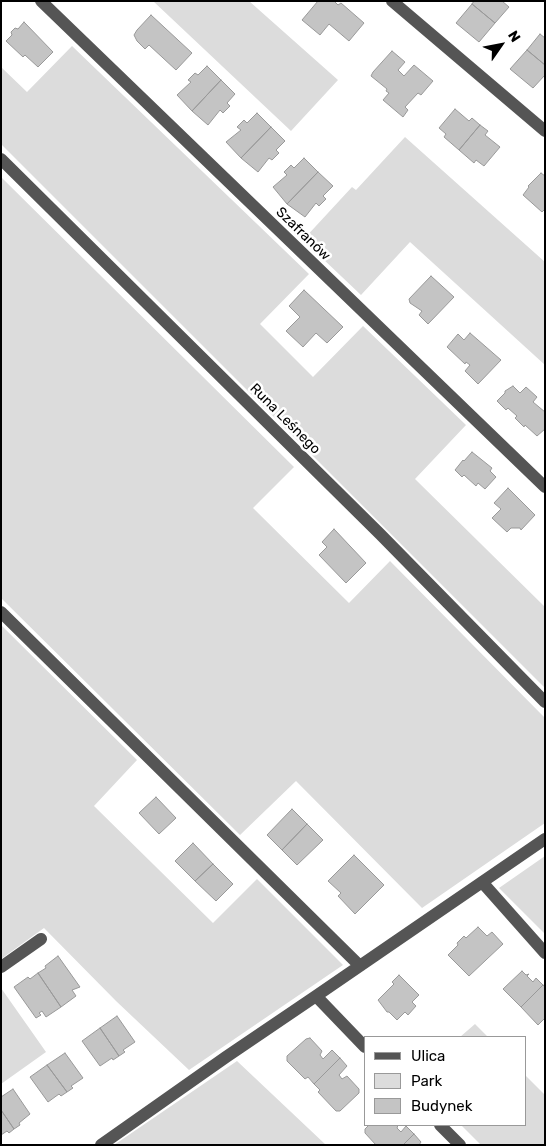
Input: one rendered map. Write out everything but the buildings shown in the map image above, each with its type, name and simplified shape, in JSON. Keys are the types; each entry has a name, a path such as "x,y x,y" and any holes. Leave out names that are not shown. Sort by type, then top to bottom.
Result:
{"street":[{"name":"Szafranów","path":"41,1 545,488"},
{"path":"392,1 545,130"},
{"name":"Runa Leśnego","path":"1,159 380,534 545,702"},
{"path":"1,612 360,966"},
{"path":"101,1145 226,1057 545,839"},
{"path":"482,882 545,953"},
{"path":"1,967 41,939"},
{"path":"316,996 364,1046"},
{"path":"441,1126 460,1145"}],"green space":[{"path":"153,1 249,1 338,80 291,131"},
{"path":"72,46 309,274 260,324 313,377 363,326 466,425 415,479 545,607 545,688 1,144 1,67 27,92"},
{"path":"405,137 545,262 545,365 410,242 361,295 303,240 352,187 356,190"},
{"path":"1,177 294,467 253,508 349,603 390,561 545,718 545,823 422,908 296,781 240,835 1,598"},
{"path":"1,625 137,760 94,806 213,923 257,879 343,965 189,1070 116,1001 44,928 1,959"},
{"path":"545,856 545,934 499,888"},
{"path":"1,988 46,1052 1,1084"},
{"path":"475,1024 487,1036 461,1036"},
{"path":"237,1061 326,1145 114,1145"},
{"path":"526,1076 545,1095 545,1145 481,1145 462,1126 526,1126"}]}
